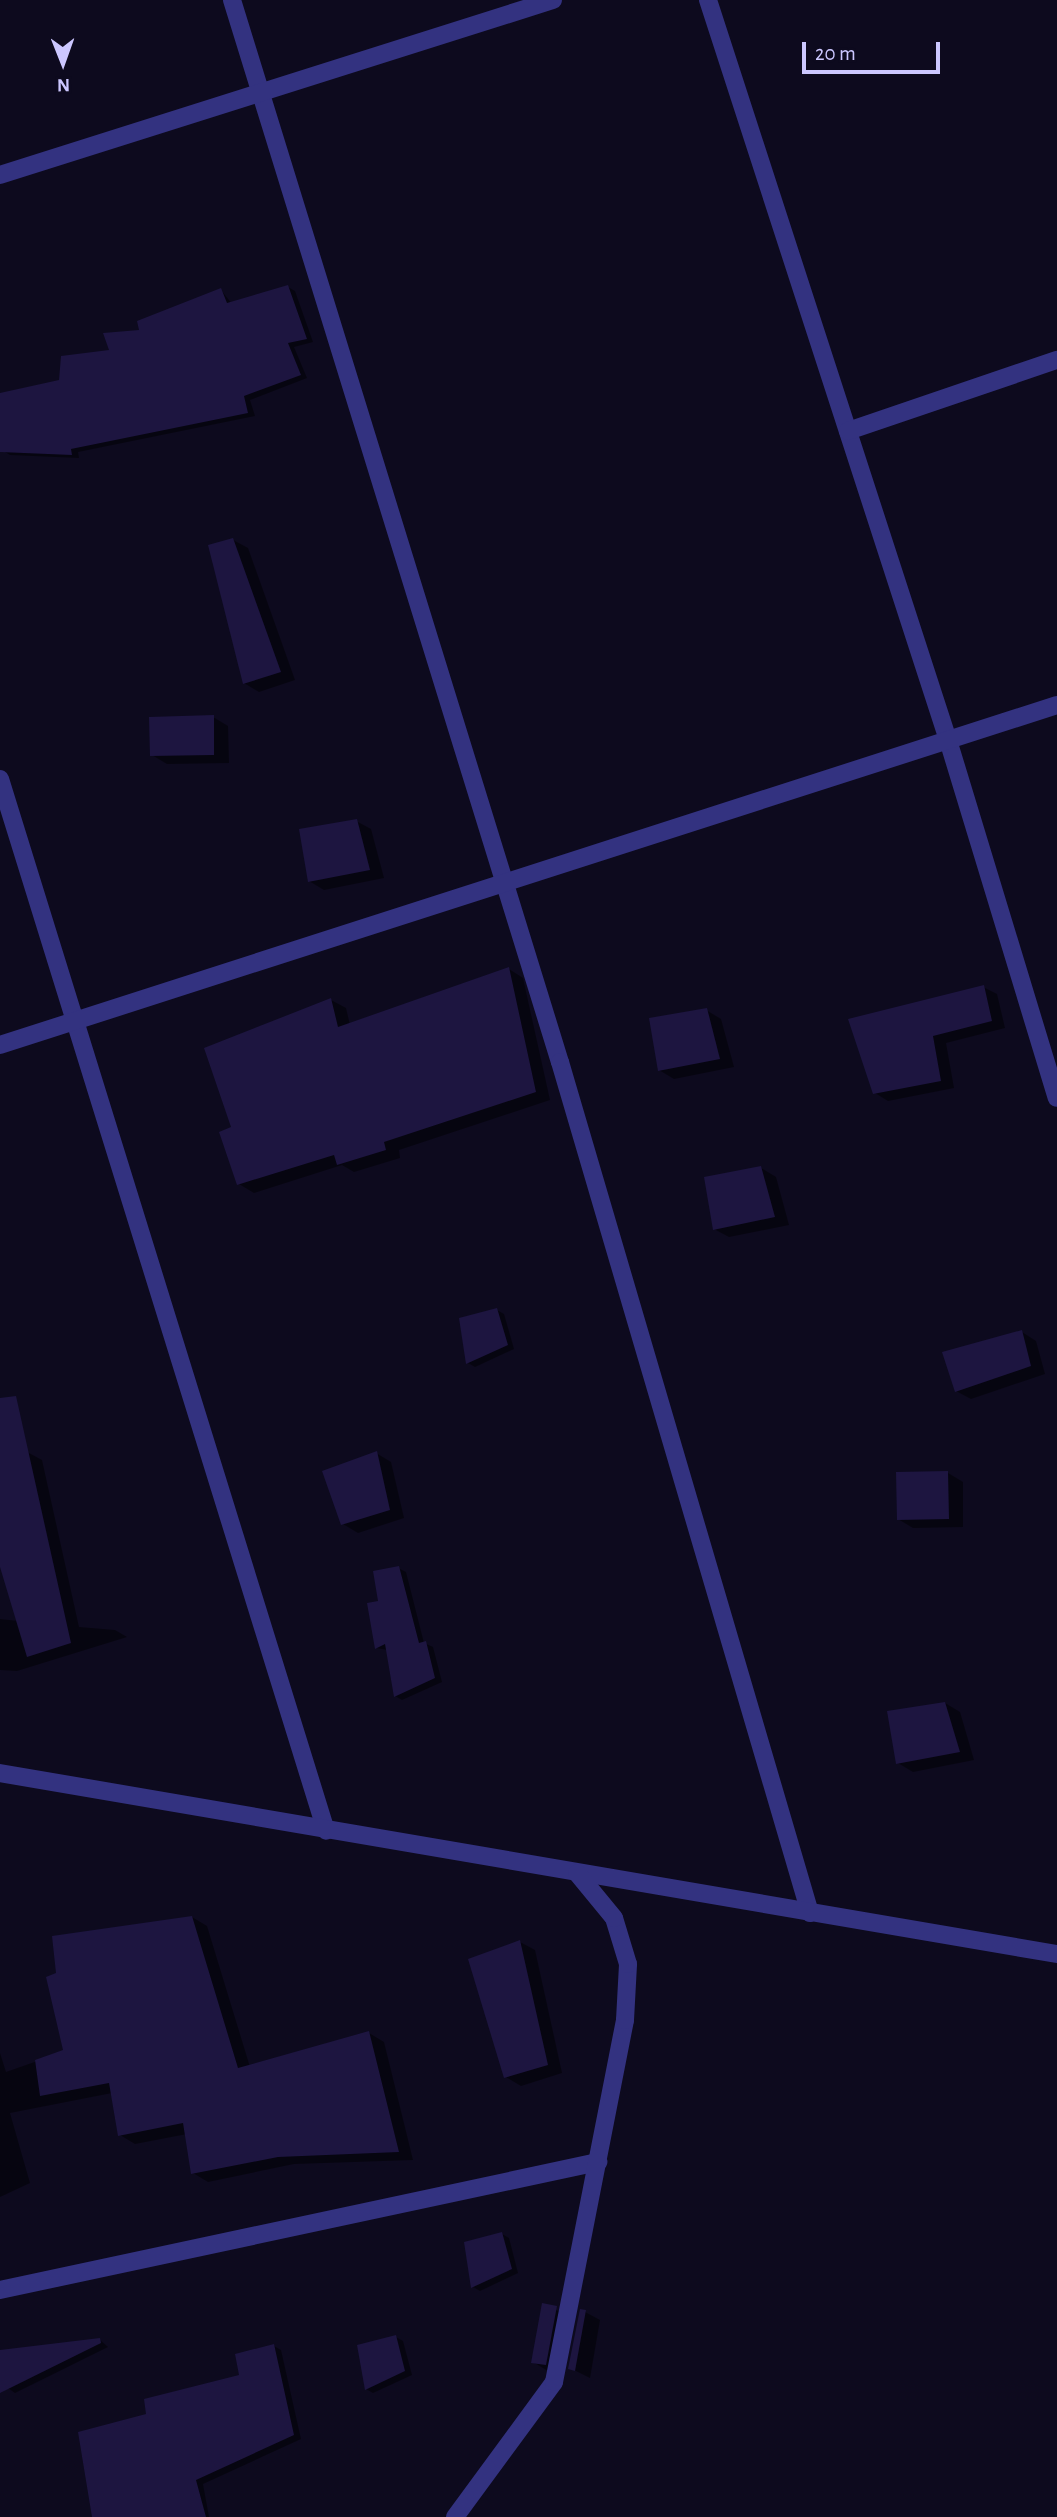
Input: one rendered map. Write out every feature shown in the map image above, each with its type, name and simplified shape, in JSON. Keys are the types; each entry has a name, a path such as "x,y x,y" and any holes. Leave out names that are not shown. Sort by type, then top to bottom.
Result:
{"street":[{"path":"232,0 505,883 810,1913"},
{"path":"0,175 553,0"},
{"path":"708,0 948,740 1057,1097"},
{"path":"848,431 1057,360"},
{"path":"0,1045 1057,705"},
{"path":"0,779 326,1831"},
{"path":"0,1773 326,1831 1057,1954"},
{"path":"455,2517 554,2382 625,2021 628,1964 614,1919 577,1873"},
{"path":"0,2290 598,2162"}],"building":[{"path":"288,285 307,339 288,343 301,375 244,396 248,413 71,449 72,455 0,452 0,393 59,380 61,356 109,350 103,333 139,330 137,321 221,288 227,303"},
{"path":"233,538 281,672 243,684 208,545"},
{"path":"214,715 214,755 150,756 149,717"},
{"path":"357,819 370,870 308,882 299,829"},
{"path":"509,967 536,1092 384,1142 386,1150 337,1165 334,1155 237,1185 219,1132 231,1127 204,1048 331,998 338,1027"},
{"path":"984,985 992,1021 933,1036 941,1081 873,1094 848,1019"},
{"path":"707,1008 720,1059 658,1071 649,1018"},
{"path":"761,1166 775,1217 713,1230 704,1177"},
{"path":"497,1308 508,1345 466,1364 459,1318"},
{"path":"1022,1330 1031,1366 955,1392 942,1352"},
{"path":"16,1396 71,1643 27,1657 0,1567 0,1398"},
{"path":"377,1451 390,1510 341,1525 322,1471"},
{"path":"948,1471 949,1519 897,1520 896,1472"},
{"path":"399,1566 419,1643 426,1641 435,1678 394,1697 385,1644 375,1649 367,1603 378,1601 373,1571"},
{"path":"945,1702 960,1752 896,1764 887,1711"},
{"path":"192,1916 238,2068 369,2031 399,2152 278,2157 191,2174 183,2123 118,2136 109,2083 40,2096 35,2060 63,2050 46,1977 56,1973 52,1936"},
{"path":"520,1940 548,2065 504,2078 468,1959"},
{"path":"502,2232 512,2269 471,2288 464,2242"},
{"path":"542,2303 557,2306 546,2365 531,2363"},
{"path":"580,2309 586,2310 575,2371 568,2369"},
{"path":"396,2335 405,2371 365,2390 357,2345"},
{"path":"100,2338 101,2343 0,2393 0,2350"},
{"path":"274,2344 294,2435 196,2480 206,2517 92,2517 78,2432 146,2414 144,2399 239,2375 235,2354"}]}
